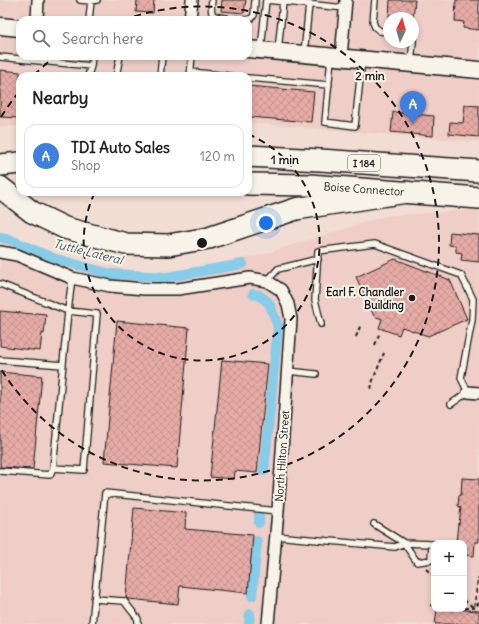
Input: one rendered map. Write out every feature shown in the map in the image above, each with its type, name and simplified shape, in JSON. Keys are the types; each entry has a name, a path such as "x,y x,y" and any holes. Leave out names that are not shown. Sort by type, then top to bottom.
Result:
{"highway":[{"name":"I 184","path":"252,156 479,171"},
{"path":"0,165 16,163"},
{"name":"Boise Connector","path":"252,184 309,185 479,198"},
{"path":"0,187 16,186"},
{"path":"0,187 32,212 65,228 126,244 168,245 209,238 296,209 407,192"}],"main road":[{"path":"0,26 16,28"},
{"path":"255,49 479,70"}],"street":[{"path":"36,16 38,0"},
{"path":"190,16 192,0"},
{"path":"336,57 346,4"},
{"path":"0,252 17,255 72,278 110,286 144,289 178,289 250,278 267,281"},
{"name":"North Hilton Street","path":"267,281 281,290 288,304 292,319 268,624"}],"lane":[{"path":"80,0 94,1 90,16"},
{"path":"212,0 210,10 215,16"},
{"path":"252,18 254,15 255,0"},
{"path":"255,49 266,0 309,4 346,4"},
{"path":"375,0 373,22 375,27 383,31"},
{"path":"278,51 283,2"},
{"path":"304,54 309,4"},
{"path":"411,64 412,48"},
{"path":"0,57 16,59"},
{"path":"336,57 329,85 325,122 354,126 362,59"},
{"path":"30,60 91,66"},
{"path":"89,72 92,60"},
{"path":"117,72 119,60"},
{"path":"160,72 162,60"},
{"path":"191,72 192,60"},
{"path":"252,78 329,85"},
{"path":"320,324 315,300 318,251 375,244 461,275 473,298 472,320 461,378 473,392 451,404"},
{"path":"267,281 278,269 318,259"},
{"path":"0,471 50,475 53,468 72,278"},
{"path":"0,284 68,311 97,314 84,470 53,468"},
{"path":"0,360 63,365"},
{"path":"288,371 316,374"},
{"path":"92,624 105,493 278,511"},
{"path":"276,536 395,547 404,543 432,544 431,560 417,562 404,543 374,524"},
{"path":"94,599 124,601 138,619 138,624"}],"path":[{"path":"356,337 361,324"},
{"path":"375,345 380,332"},
{"path":"371,388 384,353"},
{"path":"426,569 431,573"},
{"path":"474,608 478,579 479,580"},
{"path":"467,602 474,608"},
{"path":"467,608 474,608 479,603"}],"shaded area":[{"path":"0,0 479,0 479,142 252,123 252,72 16,72 16,126 0,127"},
{"path":"471,210 479,211 479,624 0,624 0,233 9,235 74,261 163,274 261,255 385,216"}],"building":[{"path":"137,0 154,0 153,13 136,12"},
{"path":"222,0 246,0 244,13 221,11"},
{"path":"390,0 415,0 414,12 389,12"},
{"path":"456,0 479,0 479,30 463,28 464,22 455,21"},
{"path":"0,70 20,72 16,72 16,118 0,117"},
{"path":"252,86 314,92 311,122 252,117"},
{"path":"465,105 479,106 479,137 449,134 450,122 463,123"},
{"path":"393,112 434,116 433,136 391,132"},
{"path":"450,232 479,235 479,262 461,260 462,253 456,252 456,246 449,245"},
{"name":"Earl F. Chandler Building","path":"395,259 450,280 467,319 428,336 402,327 399,335 379,328 382,319 374,316 356,277"},
{"path":"0,311 46,314 44,334 42,333 40,351 0,346"},
{"path":"117,321 189,328 177,468 104,462"},
{"path":"222,360 268,364 257,473 235,471 234,479 210,477"},
{"path":"0,372 42,376 33,469 0,467"},
{"path":"462,478 479,479 479,542 475,542 474,556 467,555 467,540 456,540 461,507 458,506 459,495 461,495"},
{"path":"134,508 186,513 185,529 253,535 248,593 180,586 178,604 128,599 126,597"},
{"path":"467,610 479,611 479,624 435,624 437,612 467,612"}],"waterway":[{"name":"Tuttle Lateral","path":"0,237 9,239 53,258 110,274 167,277 243,264"},
{"name":"Tuttle Lateral","path":"253,294 259,295 269,303 278,326 264,471"},
{"name":"Tuttle Lateral","path":"259,516 259,523"},
{"name":"Tuttle Lateral","path":"252,596 257,541"},
{"name":"Tuttle Lateral","path":"249,624 250,614"}],"place":[{"name":"TDI Auto Sales","path":"413,124"},
{"name":"Earl F. Chandler Building","path":"412,298"}]}
